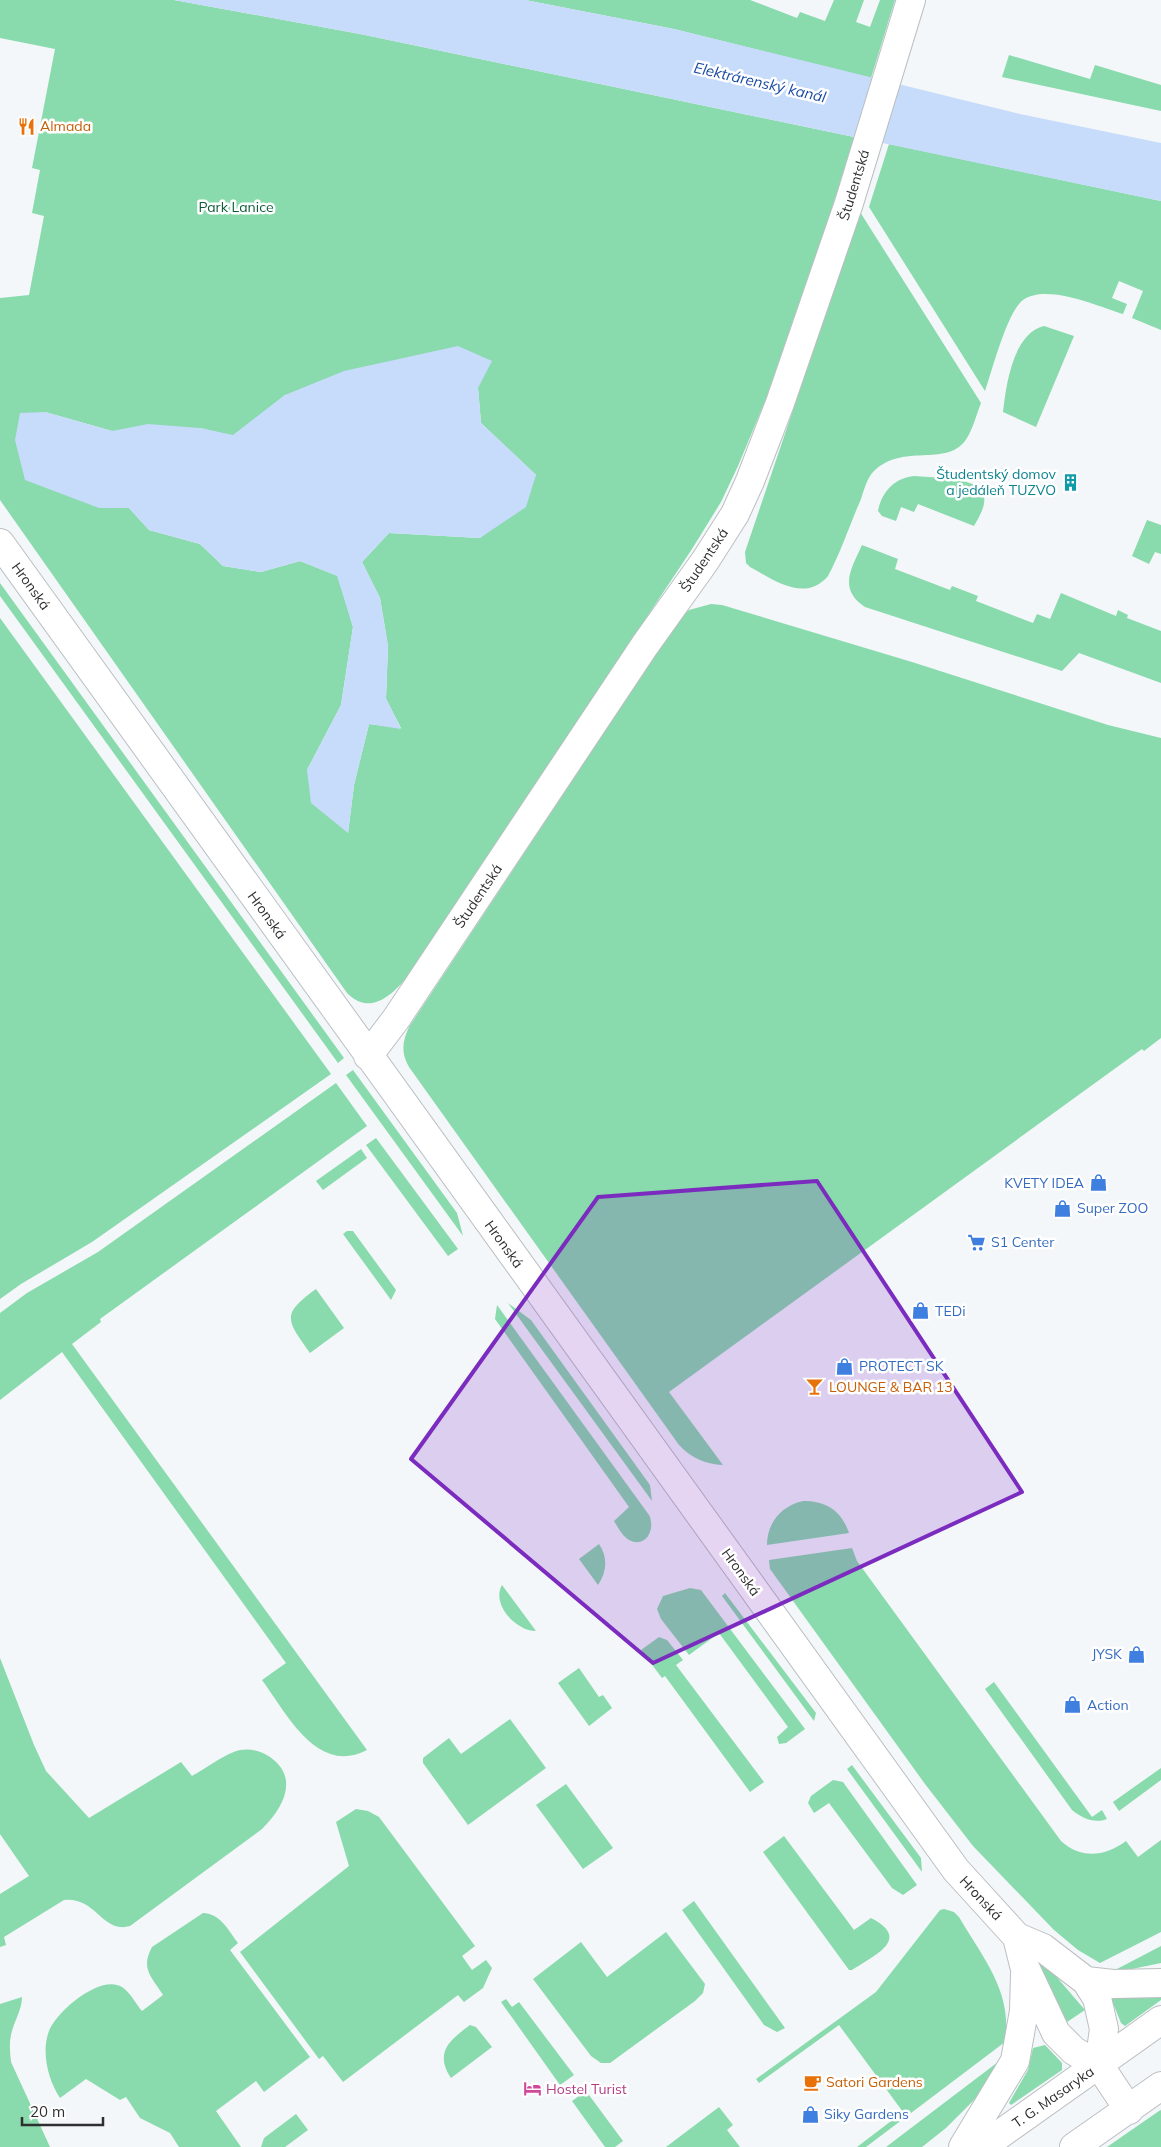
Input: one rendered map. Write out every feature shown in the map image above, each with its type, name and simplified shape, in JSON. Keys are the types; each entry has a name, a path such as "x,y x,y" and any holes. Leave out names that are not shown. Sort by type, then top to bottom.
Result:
{"street":[{"name":"Študentská","path":"368,1056 396,1019 645,645 705,561 735,514 750,481 780,403 855,181 911,0"},
{"name":"Hronská","path":"0,543 956,1870 1017,1937 1043,1948 1086,1981 1097,1998 1104,2029 1099,2065 1074,2051 1056,2033 1024,1966 1017,1937"},
{"name":"Hronská","path":"962,2147 1015,2061 1024,2012 1024,1966"},
{"path":"1086,1981 1113,1984 1161,1983"},
{"name":"T. G. Masaryka","path":"982,2147 1161,2020"},
{"name":"T. G. Masaryka","path":"1099,2065 1129,2110"},
{"path":"1074,2147 1161,2086"}],"highlighted area":[{"path":"817,1181 1022,1492 653,1663 411,1459 598,1197"}],"green space":[{"name":"Park Lanice","path":"0,0 174,0 360,34 854,137 832,208 766,399 721,502 692,549 407,978 387,997 379,1001 364,1003 355,1000 347,993 0,500 0,298 29,295 44,216 32,213 40,170 32,168 55,49 0,38","holes":["478,388 481,423 536,475 480,538 389,533 362,562 380,598 388,646 386,699 401,728 369,724 354,785 348,833 307,770 341,705 353,627 338,576 300,561 261,572 223,566 200,544 149,530 129,508 99,508 45,412 112,431 200,428 233,436 285,395"]},
{"path":"525,0 750,0 797,18 800,12 825,21 834,0 864,0 856,22 870,27 880,0 895,0 871,78 674,29"},
{"path":"1009,55 1090,79 1095,65 1161,85 1161,111 1002,77"},
{"path":"889,144 1161,201 1161,330 1132,318 1143,291 1119,281 1112,298 1127,304 1123,314 1058,295 1033,295 1023,300 1011,316 985,391 869,207"},
{"path":"860,212 981,403 968,437 957,449 935,455 898,458 885,463 874,471 828,576 819,584 809,588 800,588 779,583 750,567 746,563 745,552"},
{"path":"1044,326 1074,336 1036,427 1003,412 1009,375 1018,349 1033,331"},
{"path":"907,477 958,479 981,487 984,503 974,526 918,504 914,512 901,507 896,521 882,516 878,511 883,497 890,487"},
{"path":"1147,520 1161,525 1161,554 1155,552 1149,564 1132,556"},
{"path":"862,545 898,559 895,569 950,590 952,586 978,596 976,601 1033,623 1037,614 1050,619 1061,593 1116,616 1118,610 1128,615 1127,618 1161,631 1161,683 1079,653 1062,671 865,607 857,600 849,586 851,570"},
{"path":"0,583 344,1058 338,1063 0,596"},
{"path":"711,604 722,605 912,662 1108,725 1161,738 1161,1038 1144,1051 1142,1049 669,1392 723,1465 699,1460 679,1445 409,1067 403,1047 409,1027 679,619 689,610"},
{"path":"0,618 331,1074 92,1242 21,1284 0,1299"},
{"path":"353,1070 457,1213 463,1236 346,1075"},
{"path":"336,1083 367,1126 100,1319 101,1322 72,1344 367,1750 349,1756 333,1755 318,1748 305,1738 282,1709 262,1680 286,1663 62,1352 0,1400 0,1313 27,1293 98,1252"},
{"path":"376,1138 458,1249 448,1256 366,1145"},
{"path":"361,1149 367,1158 323,1190 316,1181"},
{"path":"347,1231 353,1231 396,1290 391,1300 343,1234"},
{"path":"316,1289 344,1328 310,1353 296,1333 291,1318 292,1312 297,1305"},
{"path":"508,1303 531,1320 650,1485 652,1501"},
{"path":"497,1305 649,1515 651,1526 645,1540 635,1542 629,1540 619,1529 614,1521 629,1507 495,1319"},
{"path":"803,1501 811,1501 832,1508 842,1518 849,1533 767,1545 770,1530 777,1517 788,1507"},
{"path":"599,1544 604,1554 605,1570 598,1585 579,1559"},
{"path":"852,1548 857,1561 1061,1841 1076,1851 1093,1854 1109,1850 1126,1841 1138,1857 1161,1840 1161,1932 1100,1963 1078,1950 1054,1930 973,1846 925,1784 770,1569 769,1560"},
{"path":"502,1585 536,1631 528,1630 507,1615 500,1600 499,1592"},
{"path":"690,1588 701,1590 805,1729 786,1743 779,1744 777,1737 788,1727 719,1633 689,1655 661,1619 657,1609 663,1596"},
{"path":"725,1593 816,1713 814,1721 722,1596"},
{"path":"659,1637 667,1640 683,1660 676,1665 764,1782 750,1792 665,1676 662,1678 641,1650"},
{"path":"0,1658 46,1771 89,1818 181,1762 192,1776 228,1754 244,1749 263,1753 279,1765 286,1783 282,1803 262,1829 130,1926 120,1927 113,1925 84,1904 64,1900 4,1937 6,1945 0,1947 0,1894 29,1876 0,1834"},
{"path":"579,1668 599,1697 603,1695 612,1708 589,1726 558,1683"},
{"path":"994,1682 1092,1817 1102,1810 1107,1819 1097,1821 1088,1819 1072,1810 985,1689"},
{"path":"510,1719 546,1768 468,1825 423,1763 423,1758 449,1738 461,1754"},
{"path":"852,1765 921,1858 922,1872 847,1769"},
{"path":"1161,1768 1161,1780 1119,1811 1113,1802"},
{"path":"833,1780 843,1782 917,1885 903,1895 892,1888 829,1803 814,1813 808,1803 811,1796"},
{"path":"566,1784 613,1848 583,1869 536,1805"},
{"path":"356,1809 368,1811 379,1817 475,1946 462,1956 472,1970 486,1960 492,1968 483,1988 464,2002 458,1995 343,2082 323,2056 319,2059 240,1952 349,1866 336,1822"},
{"path":"784,1836 854,1930 871,1918 883,1926 889,1933 889,1940 886,1946 852,1970 849,1970 763,1852"},
{"path":"694,1901 785,2028 777,2032 764,2025 682,1910"},
{"path":"944,1909 954,1912 959,1917 994,1976 1005,2007 1005,2042 866,2147 857,2147 903,2112 839,2025 759,2083 756,2079 876,1992 940,1910"},
{"path":"203,1913 215,1916 227,1928 238,1943 230,1950 310,2057 264,2092 256,2081 216,2111 241,2147 179,2147 170,2133 140,2118 126,2097 120,2100 86,2079 60,2098 52,2083 47,2066 46,2048 49,2031 70,2005 91,1990 113,1984 122,1987 142,2011 163,1995 147,1967 152,1947"},
{"path":"666,1932 705,1984 703,1993 695,2001 610,2063 601,2063 591,2056 533,1979 581,1942 607,1977"},
{"path":"1161,1946 1161,1963 1132,1969 1117,1969"},
{"path":"1036,1953 1085,2010 1067,2022 1032,1956"},
{"path":"1161,1993 1161,2000 1125,2026 1121,2023 1111,1998 1135,1998"},
{"path":"22,1997 21,2006 10,2038 11,2062 50,2147 0,2147 0,2004"},
{"path":"506,1999 512,2007 519,2002 574,2075 560,2085 501,2002"},
{"path":"470,2025 476,2027 492,2047 451,2078 446,2069 444,2054 456,2036"},
{"path":"1045,2045 1062,2063 1062,2070 1011,2105 1009,2103 1028,2070 1033,2048"},
{"path":"998,2062 979,2095 946,2128 922,2147 886,2147"},
{"path":"586,2091 623,2141 615,2147 605,2147 572,2101"},
{"path":"719,2107 733,2125 727,2130 740,2147 666,2147"},
{"path":"1161,2110 1161,2147 1107,2147 1159,2111"},
{"path":"296,2114 308,2130 285,2147 261,2147 264,2138"}],"water":[{"name":"Elektrárenský kanál","path":"174,0 525,0 674,29 1020,114 1161,143 1161,201 360,34"},
{"path":"458,346 492,361 478,388 481,423 536,475 526,507 480,538 389,533 362,562 380,598 388,646 386,698 401,729 369,724 354,785 348,833 311,803 307,770 341,705 353,627 337,576 300,561 261,572 223,566 200,544 149,530 129,508 99,508 25,480 15,440 20,413 45,412 112,431 148,424 200,428 233,435 285,395 344,371"}],"place":[{"name":"Almada","path":"26,126"},
{"name":"Študentský domov a jedáleň TUZVO","path":"1070,482"},
{"name":"KVETY IDEA","path":"1098,1183"},
{"name":"Super ZOO","path":"1063,1208"},
{"name":"S1 Center","path":"977,1242"},
{"name":"TEDi","path":"921,1311"},
{"name":"PROTECT SK","path":"845,1366"},
{"name":"LOUNGE & BAR 13","path":"815,1387"},
{"name":"JYSK","path":"1136,1654"},
{"name":"Action","path":"1073,1705"},
{"name":"Satori Gardens","path":"812,2082"},
{"name":"Hostel Turist","path":"532,2089"},
{"name":"Siky Gardens","path":"810,2114"}]}
